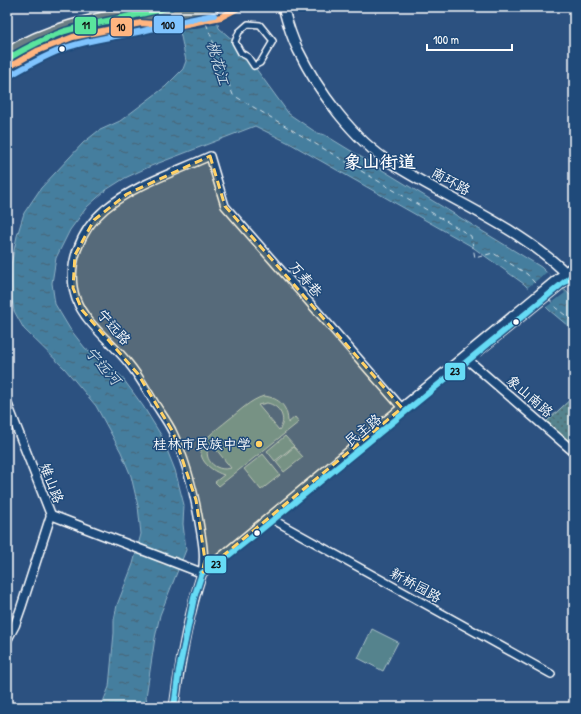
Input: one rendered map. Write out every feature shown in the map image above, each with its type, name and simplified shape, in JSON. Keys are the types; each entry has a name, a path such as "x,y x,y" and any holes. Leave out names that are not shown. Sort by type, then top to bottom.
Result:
{"highway":[{"path":"7,54 69,26 139,12 213,7"},
{"path":"7,68 37,51 67,39 98,31 141,23 176,10"}],"main road":[{"name":"南环路","path":"283,7 298,49 316,82 350,127 366,144 391,163 501,225 552,260 571,276"},
{"name":"南环路","path":"290,7 302,47 332,104"}],"street":[{"path":"248,24 260,25 273,41 260,63 254,66 248,57 240,53 235,42 238,32 248,24"},
{"name":"万寿巷","path":"210,156 225,206 402,408"},
{"name":"宁远路","path":"202,573 205,560 196,500 173,432 138,374 99,332 82,310 77,300 72,277 75,256 83,238 94,220 104,210 138,188 210,156"},
{"path":"535,302 560,281 571,276 574,265"},
{"name":"民主路","path":"202,573 224,559 402,408 535,302"},
{"name":"民主路","path":"271,519 468,360 535,302"},
{"name":"象山南路","path":"468,360 574,452"},
{"name":"雉山路","path":"7,403 51,515 21,608 15,625 7,640"},
{"path":"51,515 202,573 194,598 179,670 174,707"},
{"name":"新桥园路","path":"271,519 551,674"}],"highlighted area":[{"path":"210,156 225,206 402,408 202,573 205,560 196,500 173,432 138,374 82,310 73,288 75,255 94,220 127,194"}],"green space":[{"path":"264,396 279,401 285,408 288,423 295,417 299,422 219,486 215,482 224,475 207,465 203,460 201,448 209,436 218,428 245,406","holes":["267,403 271,404 281,413 283,421 279,430 258,405","211,443 231,468 220,468 211,463 207,454"]},
{"path":"574,396 574,449 547,421"},
{"path":"285,436 294,446 275,461 267,451"},
{"path":"294,447 303,457 284,472 276,462"},
{"path":"263,454 280,475 261,490 244,469"},
{"path":"372,629 398,642 383,671 358,658"}],"water":[{"path":"175,7 213,7 219,28 235,42 289,114 317,133 325,135 541,267 574,299 574,331 549,310 524,284 471,246 291,144 255,126 151,166 125,178 106,190 87,207 70,230 56,258 52,283 55,304 70,329 85,348 121,376 143,406 161,435 175,470 184,505 183,524 186,550 160,615 146,697 148,707 101,707 109,687 114,620 117,605 133,564 141,534 138,506 131,476 121,452 96,406 65,369 24,329 14,311 12,299 11,265 17,236 24,213 41,188 83,143 98,131 120,121 165,87 183,69 186,61"}],"pier":[{"path":"175,7 213,7 218,24 180,31"},
{"path":"547,272 565,293 545,308 527,288"}],"ferry route":[{"path":"203,15 233,95 471,236 475,258 493,253 527,274 540,289"},
{"path":"549,299 556,308 574,322"}],"transit line":[{"name":"11","path":"7,59 65,31 170,7"},
{"name":"10","path":"7,68 37,51 73,37 141,23 177,26 221,17 240,7"},
{"name":"100","path":"11,75 46,56 77,44 214,15"},
{"name":"23","path":"174,707 179,670 194,598 202,573 224,559 257,533 574,274"}],"place":[{"name":"桂林市民族中学","path":"259,444"}],"district":[{"name":"象山街道","path":"380,162"}],"water label":[{"name":"桃花江","path":"218,63"},
{"name":"宁远河","path":"103,366"}]}
